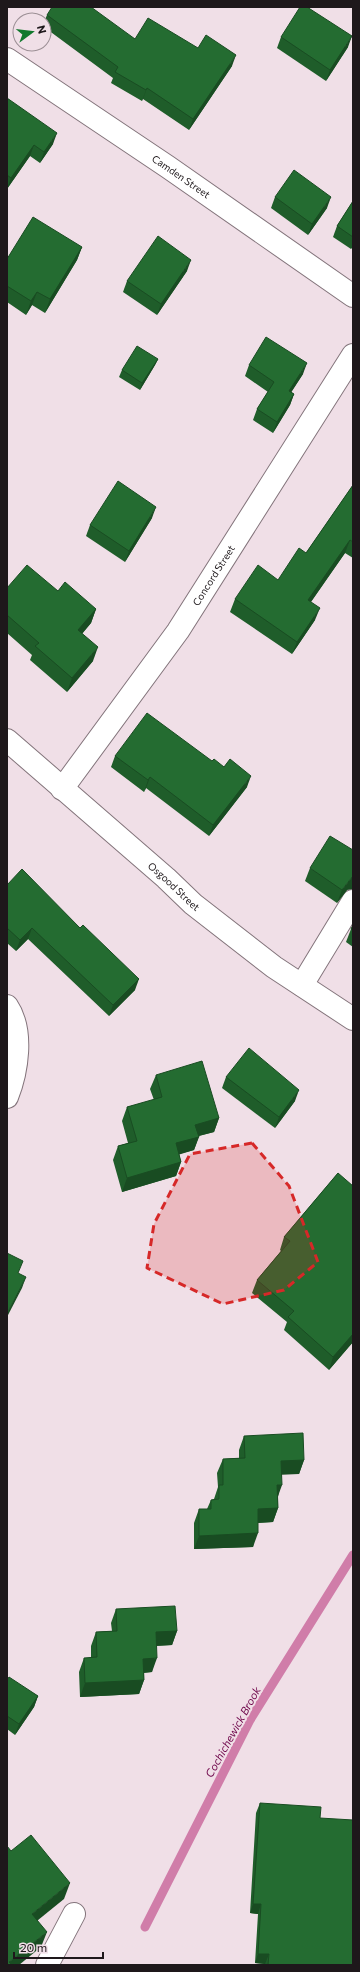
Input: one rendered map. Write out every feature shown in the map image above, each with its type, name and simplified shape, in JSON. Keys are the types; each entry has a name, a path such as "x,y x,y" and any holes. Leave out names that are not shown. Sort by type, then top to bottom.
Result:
{"street":[{"name":"Camden Street","path":"7,58 168,166 353,296"},
{"name":"Concord Street","path":"62,788 178,632 353,355"},
{"name":"Osgood Street","path":"7,740 166,878 193,904 274,967 353,1019"},
{"path":"302,985 353,901"},
{"path":"7,1006 11,1012 18,1044 13,1082 7,1097"},
{"path":"47,1965 74,1914"}],"highlighted area":[{"path":"252,1143 289,1186 318,1262 284,1290 223,1304 147,1268 154,1224 190,1154"}],"building":[{"path":"52,7 91,7 135,39 148,18 198,48 206,35 236,55 193,119 147,88 146,90 115,72 118,67 52,19 52,12 49,12"},
{"path":"300,7 307,7 352,36 330,70 281,37"},
{"path":"7,98 57,133 44,152 34,145 11,178 7,175"},
{"path":"294,170 331,197 312,224 275,197"},
{"path":"353,201 353,237 337,226"},
{"path":"33,217 82,247 50,299 37,292 31,301 7,286 7,259"},
{"path":"158,236 191,260 161,304 127,281"},
{"path":"266,337 307,363 289,391 294,394 277,422 257,409 274,382 249,365"},
{"path":"137,346 158,359 142,383 122,370"},
{"path":"118,481 156,507 129,551 90,525"},
{"path":"353,485 353,542 350,540 308,600 320,608 297,642 235,599 258,565 278,580 299,548 306,553"},
{"path":"27,565 58,591 65,582 96,609 78,630 98,647 72,678 35,646 39,643 7,615 7,588"},
{"path":"147,713 212,761 214,759 224,767 230,759 251,776 213,825 150,777 148,780 115,756"},
{"path":"330,836 353,850 353,877 342,890 310,868"},
{"path":"22,869 80,928 83,925 139,979 113,1005 32,928 20,940 7,928 7,885"},
{"path":"249,1048 299,1090 279,1117 226,1077"},
{"path":"202,1061 219,1118 195,1125 199,1137 176,1143 181,1162 127,1178 118,1146 137,1141 127,1107 162,1097 156,1075"},
{"path":"338,1173 353,1186 353,1334 333,1357 288,1317 294,1311 257,1280 290,1241 284,1237"},
{"path":"7,1253 23,1261 18,1273 26,1277 7,1314"},
{"path":"303,1433 304,1460 281,1461 282,1485 277,1485 278,1508 258,1509 258,1533 199,1536 199,1509 211,1509 211,1500 219,1499 219,1485 223,1485 223,1459 245,1458 244,1436"},
{"path":"175,1606 177,1631 156,1632 157,1658 143,1659 144,1680 85,1683 84,1658 97,1657 96,1632 117,1631 116,1609"},
{"path":"9,1677 38,1696 19,1724 7,1716 7,1680"},
{"path":"260,1803 321,1807 320,1818 353,1820 353,1965 268,1965 269,1954 258,1954 261,1904 253,1904"},
{"path":"31,1835 70,1883 32,1914 47,1932 9,1962 12,1965 7,1965 7,1846 11,1851"}],"waterway":[{"name":"Cochichewick Brook","path":"145,1927 250,1720 353,1555"}]}
